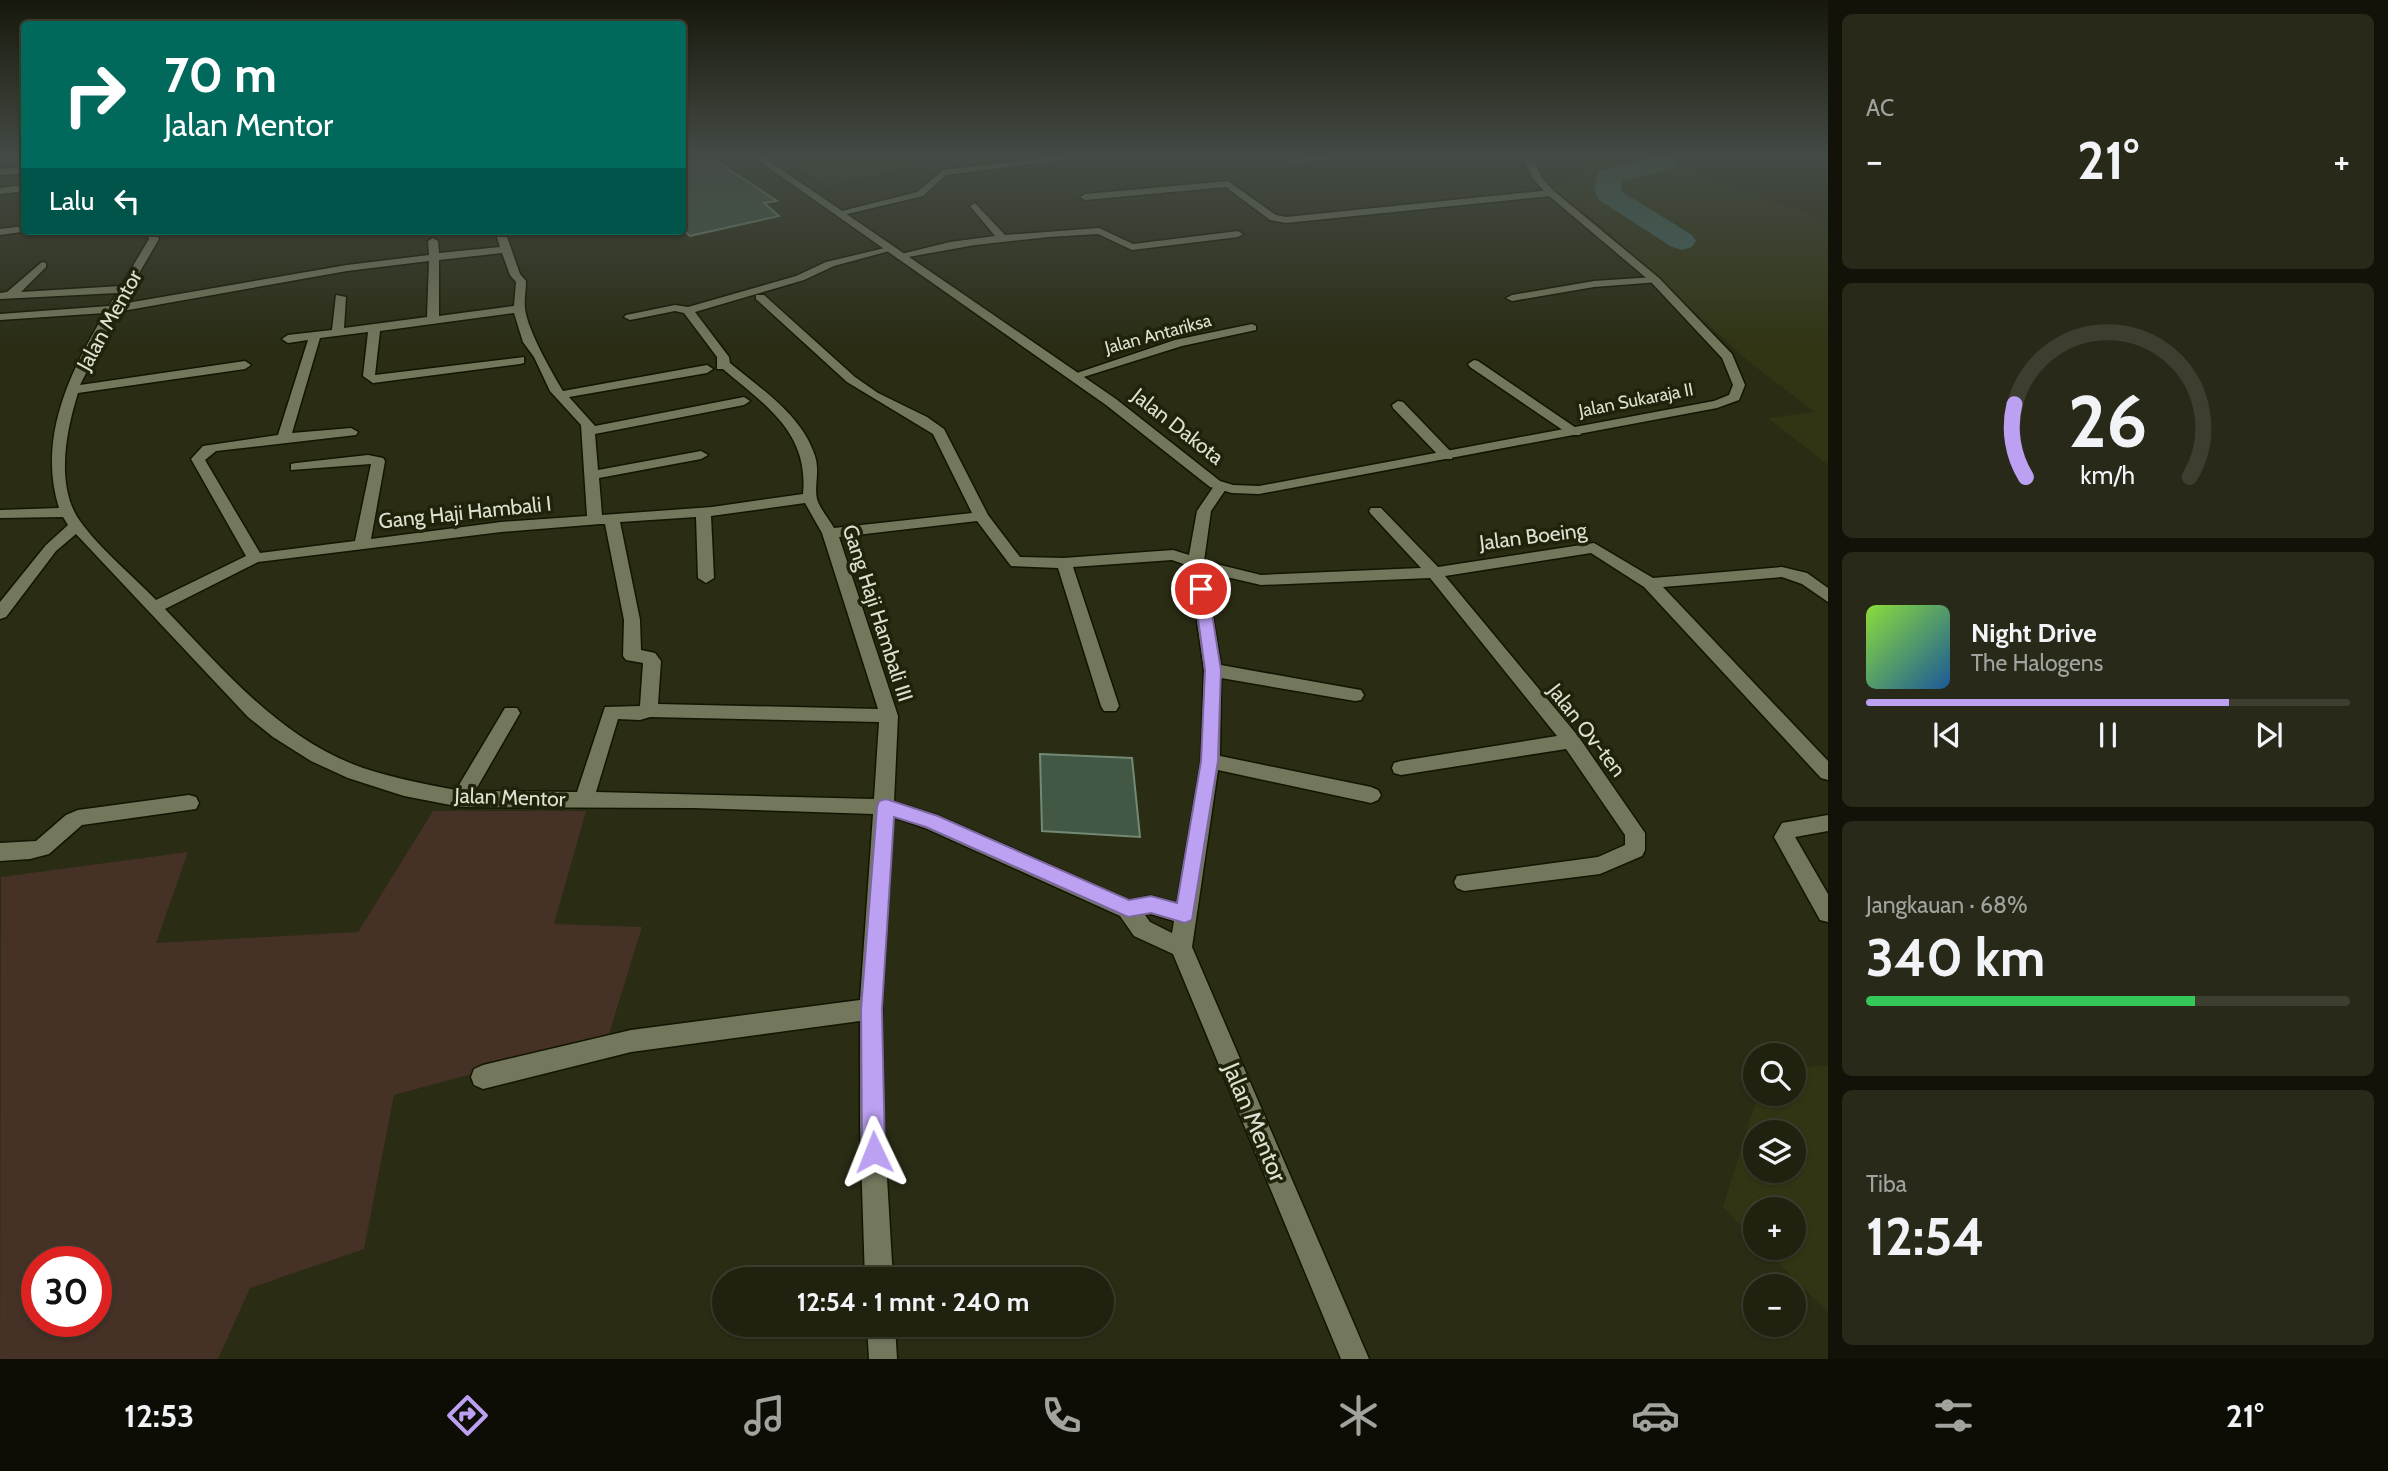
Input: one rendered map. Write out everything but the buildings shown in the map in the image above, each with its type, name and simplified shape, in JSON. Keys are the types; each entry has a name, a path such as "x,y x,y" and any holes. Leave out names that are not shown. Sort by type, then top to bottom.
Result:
{"street":[{"name":"Jalan Dakota","path":"847,219 1074,376 1221,486 1204,510 1196,563 1213,670 1210,761 1181,947"},
{"path":"986,219 1001,237"},
{"name":"Jalan Sukaraja II","path":"1221,486 1259,491 1717,404 1727,401 1738,392 1739,384 1728,357 1655,280 1583,219"},
{"path":"0,232 21,229"},
{"path":"901,257 956,243 1001,237 1099,231 1113,234 1132,247 1238,234"},
{"name":"Jalan Mentor","path":"156,235 88,351 61,426 57,462 71,519 254,712 279,732 318,756 355,774 404,788 461,799 584,799 886,807 932,822 1128,909 1142,929 1181,947 1355,1359"},
{"path":"502,235 514,275 521,281 519,310 529,342 560,395 584,417 589,431 595,521"},
{"path":"433,241 433,321"},
{"path":"630,317 675,308 688,310 800,278 830,264 889,248"},
{"path":"0,317 114,309 347,268 507,249"},
{"path":"5,296 42,265"},
{"path":"1512,298 1594,285 1655,280"},
{"path":"5,296 127,289"},
{"path":"338,333 340,297"},
{"path":"760,297 845,375 885,402 934,427 945,443 981,516 830,533"},
{"path":"288,339 519,310"},
{"path":"688,310 723,357 723,365 796,428 814,479 810,499"},
{"name":"Jalan Antariksa","path":"1074,376 1179,343 1252,328"},
{"path":"374,329 368,366 369,376 373,379 520,360"},
{"path":"285,438 315,335"},
{"path":"1474,364 1530,399 1575,432"},
{"path":"72,390 245,365"},
{"path":"560,395 707,369"},
{"path":"589,431 744,401"},
{"path":"1398,405 1447,456"},
{"path":"255,558 198,459 216,447 351,432"},
{"path":"592,475 701,455"},
{"path":"296,467 368,459 378,461 362,544"},
{"name":"Gang Haji Hambali I","path":"155,607 255,558 500,527 703,512 790,499 810,499"},
{"name":"Gang Haji Hambali III","path":"810,499 830,533 889,716 886,807 871,1009 872,1127 878,1267"},
{"name":"Jalan Ov-ten","path":"1376,511 1434,573 1570,741 1635,833 1635,850 1600,865 1464,882"},
{"path":"703,512 706,578"},
{"path":"0,514 71,519"},
{"name":"Jalan Boeing","path":"981,516 1016,562 1064,563 1173,555 1229,575 1261,580 1434,573 1594,548 1650,583 1828,773"},
{"path":"0,614 71,519"},
{"path":"612,519 632,620 632,656 649,657 652,661 649,710"},
{"path":"1064,563 1110,706"},
{"path":"1650,583 1795,573 1809,579 1828,597"},
{"path":"1213,670 1355,695"},
{"path":"584,799 611,712 640,713 649,710 889,716"},
{"path":"461,799 511,713"},
{"path":"1401,768 1570,741"},
{"path":"1210,761 1371,795"},
{"path":"0,852 36,849 47,845 66,824 78,818 189,803"},
{"path":"1828,823 1789,829 1784,836 1828,913"},
{"name":"Jalan Mentor","path":"1128,909 1151,905 1185,914"},
{"path":"483,1077 631,1041 871,1009"},
{"path":"882,1337 883,1359"}],"shaded area":[{"path":"1593,219 1828,220 1828,465 1768,418 1815,412 1749,362"},
{"path":"433,811 586,811 554,924 642,927 608,1037 394,1095 364,1249 250,1288 218,1359 0,1359 1,877 188,852 156,943 358,932"},
{"path":"1828,1065 1828,1312 1806,1290 1806,1274 1789,1274 1775,1260 1806,1260 1806,1197 1743,1197 1743,1228 1723,1207 1743,1142 1743,1183 1806,1183 1806,1120 1750,1120 1754,1106 1806,1106 1806,1068"}],"waterway":[{"path":"1648,219 1682,241"}],"route":[{"path":"874,1152 871,1009 886,807 932,822 1128,909 1151,905 1185,914 1210,761 1213,670 1201,589"}]}
